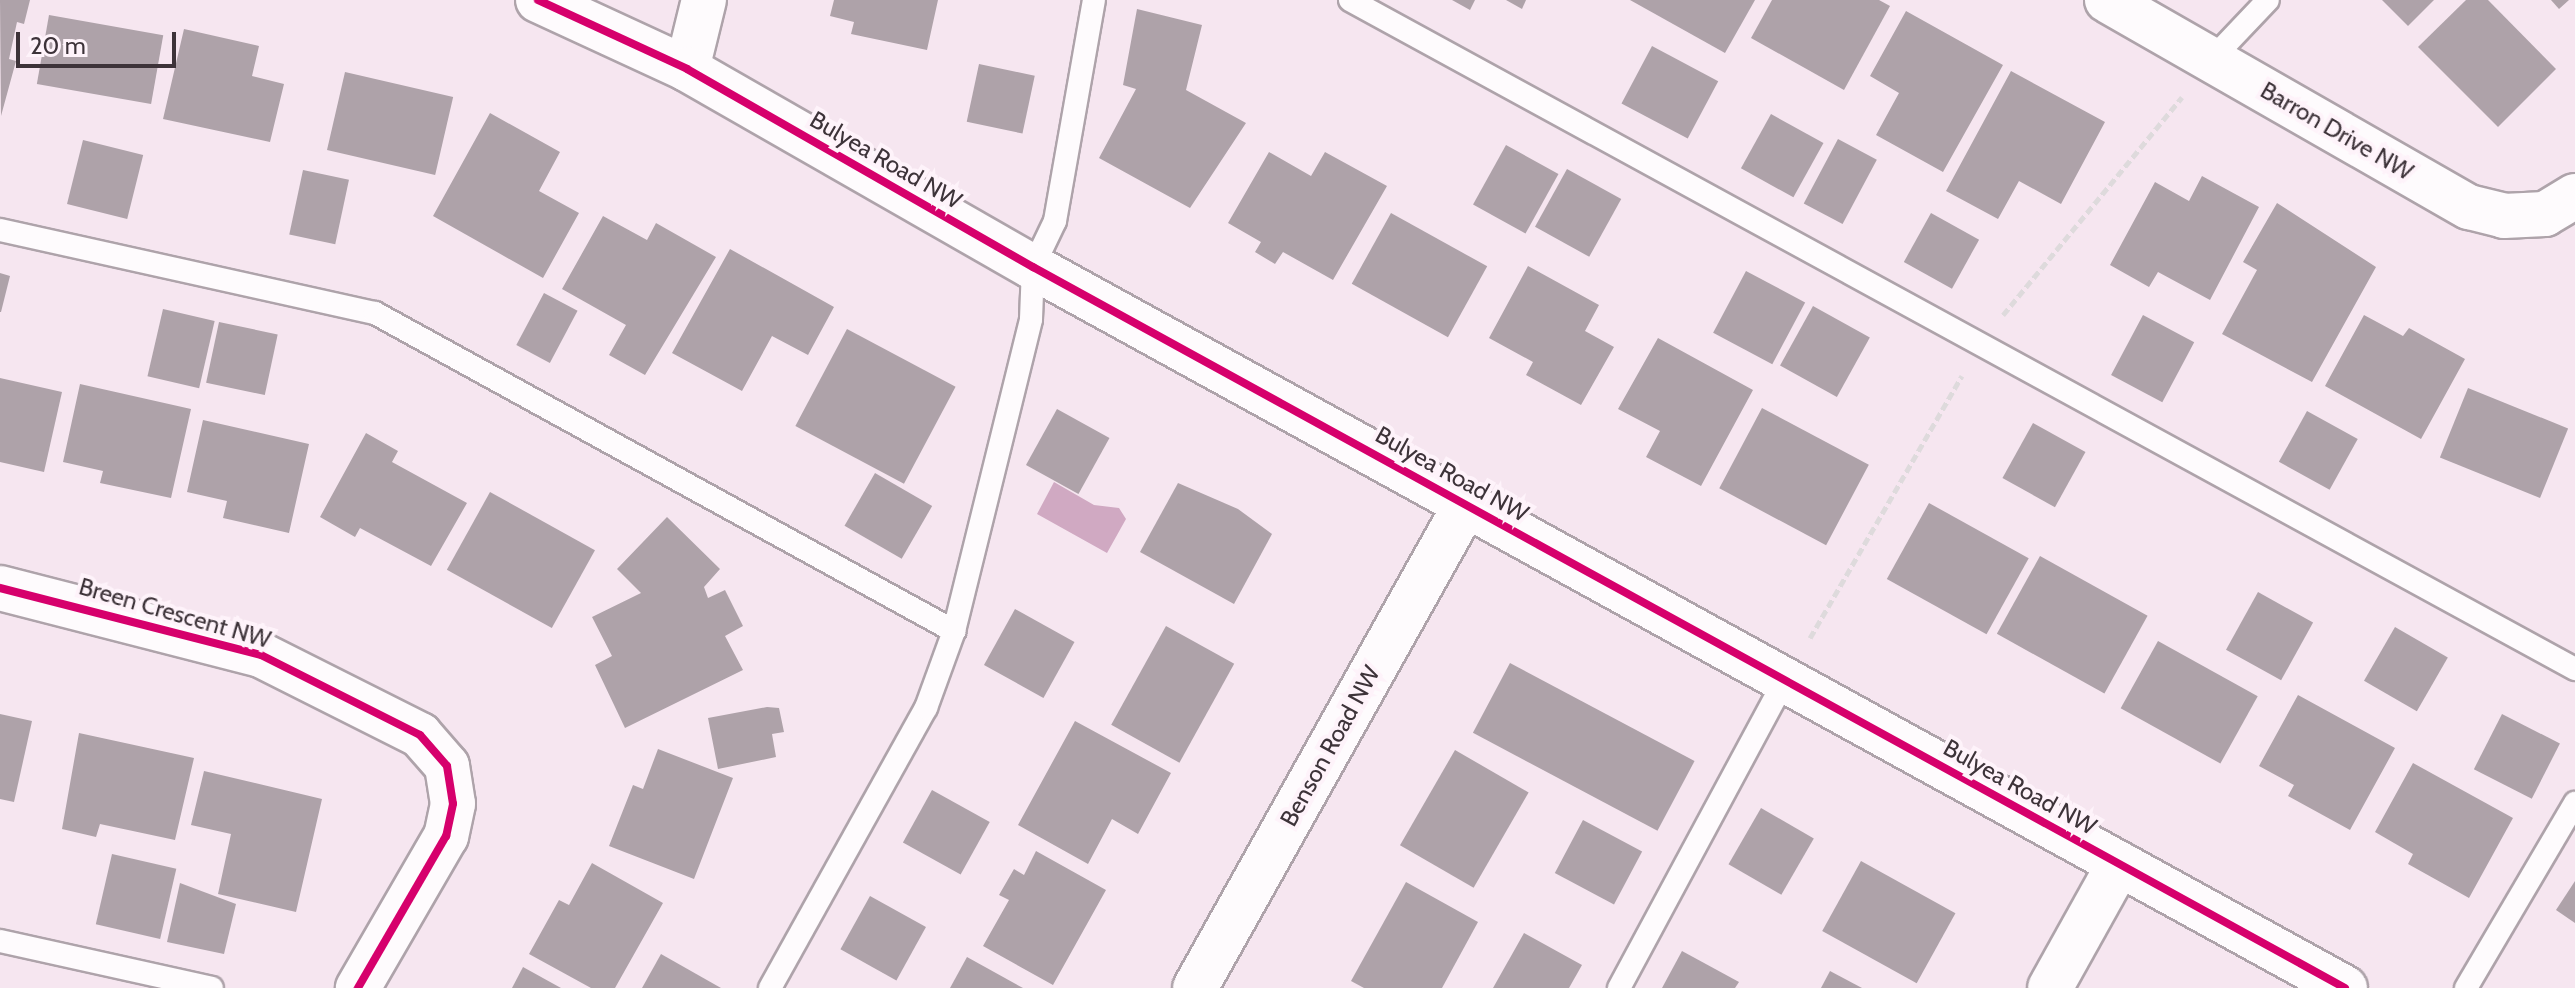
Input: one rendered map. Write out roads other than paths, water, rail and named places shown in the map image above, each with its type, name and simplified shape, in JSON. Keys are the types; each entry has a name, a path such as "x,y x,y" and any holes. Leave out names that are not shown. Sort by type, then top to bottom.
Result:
{"street":[{"name":"Bulyea Road NW","path":"538,0 687,69 1033,267 2345,988"},
{"path":"687,69 704,0"},
{"name":"Barron Drive NW","path":"2107,0 2469,207 2504,216 2545,214 2575,196"},
{"name":"Benson Road NW","path":"1195,988 1466,504"},
{"name":"Breen Crescent NW","path":"0,588 261,655 420,735 447,766 453,804 446,836 358,988"},
{"path":"2050,988 2119,864"}],"lane":[{"path":"770,988 926,708 954,631 1031,319 1033,267 1055,221 1094,0"},
{"path":"1350,0 2575,669"},
{"path":"2212,59 2268,0"},
{"path":"0,230 375,313 954,631"},
{"path":"1619,988 1785,680"},
{"path":"2466,988 2575,803"},
{"path":"0,941 212,988"}]}
